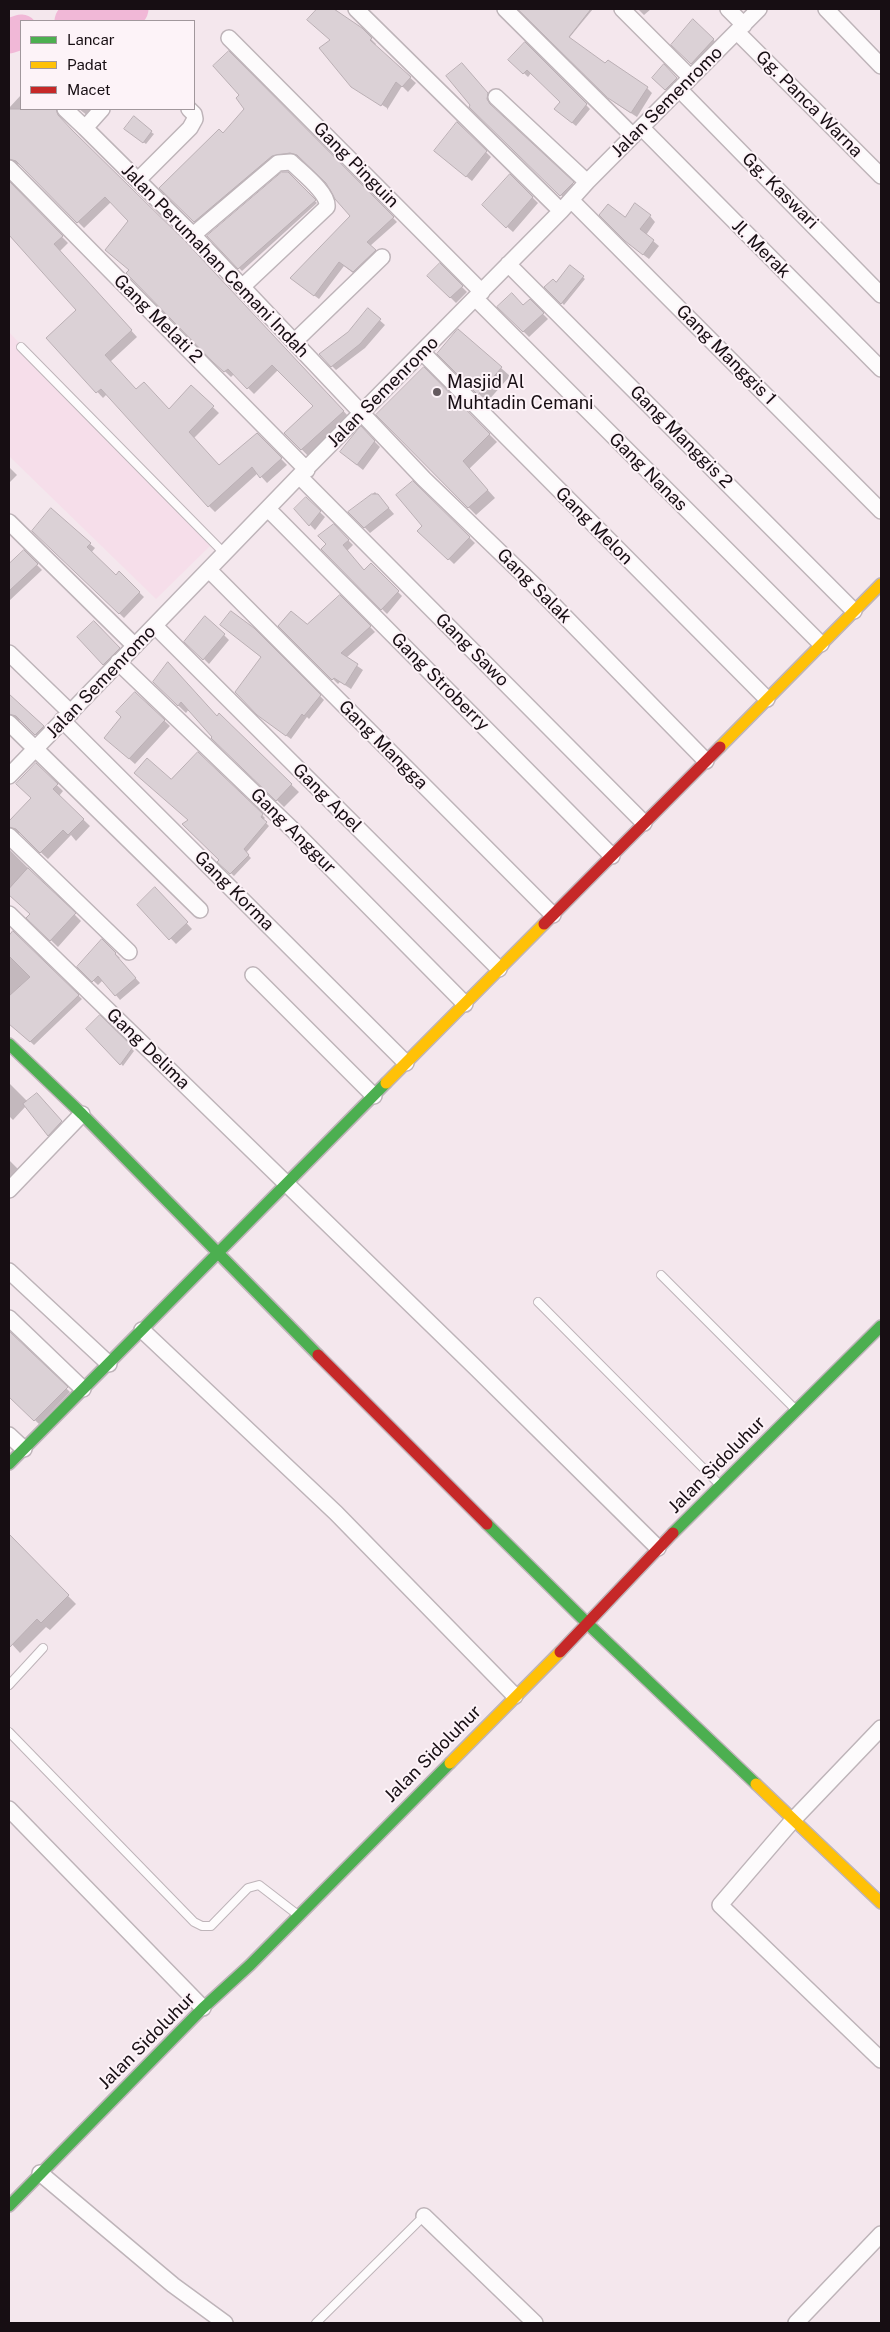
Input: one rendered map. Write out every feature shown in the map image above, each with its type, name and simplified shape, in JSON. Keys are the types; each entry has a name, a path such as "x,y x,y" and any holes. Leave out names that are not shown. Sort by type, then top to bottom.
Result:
{"street":[{"name":"Gang Manggis 1","path":"356,9 566,205 881,511"},
{"name":"Jl. Merak","path":"505,9 638,132 881,369"},
{"path":"622,9 690,77"},
{"name":"Gg. Panca Warna","path":"728,9 740,28 881,176"},
{"name":"Jalan Semenromo","path":"9,776 587,182 760,9"},
{"path":"826,9 881,66"},
{"name":"Gang Pinguin","path":"229,38 479,295"},
{"name":"Gg. Kaswari","path":"679,89 881,295"},
{"path":"496,97 587,182"},
{"name":"Jalan Perumahan Cemani Indah","path":"67,110 194,235 362,413"},
{"path":"85,128 101,110"},
{"path":"138,180 190,128 192,112"},
{"path":"194,235 278,163 291,162 320,191 327,200 327,207 242,286"},
{"name":"Gang Melati 2","path":"9,168 303,473"},
{"path":"294,342 382,257"},
{"name":"Gang Manggis 2","path":"508,264 854,610"},
{"name":"Gang Nanas","path":"479,295 821,644"},
{"name":"Gang Melon","path":"422,352 767,699"},
{"name":"Gang Salak","path":"362,413 424,478 535,586 706,760"},
{"name":"Gang Sawo","path":"303,473 644,823"},
{"name":"Gang Stroberry","path":"268,509 612,856"},
{"path":"9,522 135,646"},
{"name":"Gang Mangga","path":"209,570 547,910"},
{"path":"9,1464 499,969 547,910 612,856 881,584"},
{"name":"Gang Apel","path":"155,626 499,969"},
{"name":"Gang Korma","path":"9,653 66,716 406,1063"},
{"name":"Gang Anggur","path":"118,662 293,830 465,1004"},
{"path":"9,723 200,910"},
{"path":"9,836 129,952"},
{"name":"Gang Delima","path":"9,914 658,1548"},
{"path":"253,974 374,1096"},
{"path":"9,1044 82,1114 217,1254 588,1624 881,1902"},
{"path":"9,1190 82,1114"},
{"path":"9,1272 109,1364"},
{"path":"9,1318 83,1389"},
{"name":"Jalan Sidoluhur","path":"9,2206 203,2008 250,1965 588,1624 658,1548 881,1326"},
{"path":"142,1330 336,1513 515,1696"},
{"path":"9,1435 24,1450"},
{"path":"881,1728 793,1820 720,1905 881,2060"},
{"path":"9,1809 203,2008"},
{"path":"40,2173 166,2279 225,2323"},
{"path":"424,2216 534,2323"},
{"path":"796,2323 881,2234"}],"lane":[{"path":"21,347 224,553"},
{"path":"661,1275 796,1410"},
{"path":"538,1302 721,1486"},
{"path":"9,1685 44,1648"},
{"path":"9,1732 194,1922 202,1926 211,1926 253,1885 259,1886 298,1915"},
{"path":"316,2323 424,2216"}],"shaded area":[{"path":"9,332 210,546 156,599 9,456"}],"building":[{"path":"317,9 334,9 362,28 372,38 370,40 411,77 402,87 396,82 381,106 351,87 319,48 330,40 307,20"},
{"path":"518,9 591,9 569,37 605,63 608,60 648,87 631,113 608,98"},
{"path":"693,19 714,39 691,64 671,45"},
{"path":"525,42 587,104 572,123 554,109 560,102 527,70 523,74 508,60"},
{"path":"229,51 394,217 367,242 376,250 353,272 339,262 314,296 290,278 350,216 335,199 326,183 297,155 290,153 272,156 194,222 159,188 219,129 223,133 244,109 236,98 239,95 213,66"},
{"path":"462,63 488,93 487,99 490,104 574,182 560,196 469,107 470,105 446,76"},
{"path":"664,64 677,78 665,90 652,78"},
{"path":"9,109 56,110 58,115 73,131 186,242 344,411 301,450 284,433 313,406 272,365 247,389 228,369 224,372 214,363 126,273 129,270 105,250 128,221 105,197 77,223 16,161 9,159"},
{"path":"134,116 152,131 143,143 124,129"},
{"path":"457,122 487,151 466,177 434,151"},
{"path":"282,172 288,172 316,200 238,269 207,236"},
{"path":"510,174 533,197 506,228 482,205"},
{"path":"9,181 63,236 54,244 132,330 105,355 136,389 144,382 169,409 191,385 214,406 189,432 219,465 257,433 282,458 260,478 252,467 208,507 101,389 96,393 46,338 76,310 9,235"},
{"path":"635,203 651,215 640,229 654,240 643,255 625,241 599,215 608,204 625,217"},
{"path":"440,263 463,286 450,298 427,276"},
{"path":"570,265 584,276 561,304 544,287 553,279 556,282"},
{"path":"512,293 523,305 530,299 544,313 523,332 497,307"},
{"path":"368,308 381,319 360,344 331,367 319,354 348,332"},
{"path":"458,329 502,367 478,395 437,354"},
{"path":"424,367 490,434 463,461 488,490 468,508 376,415"},
{"path":"361,426 375,441 357,465 340,452"},
{"path":"413,481 470,537 448,560 417,531 422,526 396,495"},
{"path":"372,494 378,494 389,508 364,528 348,512"},
{"path":"306,497 321,511 309,526 294,509"},
{"path":"51,508 91,543 87,547 116,575 119,571 140,592 119,614 32,531"},
{"path":"334,524 349,540 343,545 364,570 371,563 399,591 381,610 321,549 326,544 318,536"},
{"path":"24,550 38,564 9,591 9,564"},
{"path":"340,595 371,626 341,653 358,664 345,685 334,678 332,680 278,626 291,611 307,624"},
{"path":"231,611 254,628 321,695 304,716 302,714 286,736 257,715 235,692 261,657 220,625"},
{"path":"205,616 225,634 203,660 184,642"},
{"path":"94,621 120,648 103,665 77,637"},
{"path":"168,662 217,716 219,713 292,784 276,801 211,738 181,702 178,706 153,682"},
{"path":"135,692 165,720 129,759 104,738 121,717 116,712"},
{"path":"9,694 44,726 35,735 16,716 9,714"},
{"path":"198,752 263,814 261,817 267,822 244,849 249,855 230,874 217,862 219,860 182,824 188,820 134,773 147,758 171,779"},
{"path":"36,763 58,784 53,789 84,819 68,835 63,830 40,853 16,829 9,827 9,821 31,798 16,784"},
{"path":"28,868 76,913 50,941 26,918 30,914 9,895 9,889"},
{"path":"155,887 188,922 169,940 137,905"},
{"path":"13,931 79,995 30,1042 9,1024 9,996 30,977 9,956 9,936"},
{"path":"102,939 136,978 115,996 98,976 92,982 77,967"},
{"path":"100,1015 133,1047 120,1065 86,1029"},
{"path":"37,1093 62,1121 48,1136 23,1104"},
{"path":"9,1331 68,1387 34,1421 9,1397"},
{"path":"9,1534 69,1595 41,1623 37,1619 9,1648"}],"waterway":[{"path":"77,20 131,9"},
{"path":"9,36 20,32"}],"traffic: fast":[{"path":"9,1044 82,1114 318,1355"},
{"path":"9,1464 386,1083"},
{"path":"673,1533 881,1326"},
{"path":"487,1524 588,1624 756,1784"},
{"path":"9,2206 203,2008 250,1965 450,1763"}],"traffic: slow":[{"path":"720,747 881,584"},
{"path":"386,1083 544,924"},
{"path":"450,1763 560,1652"},
{"path":"756,1784 881,1903"}],"traffic: jam":[{"path":"544,924 720,747"},
{"path":"318,1355 487,1524"},
{"path":"560,1652 673,1533"}],"place":[{"name":"Masjid Al Muhtadin Cemani","path":"437,392"}]}
